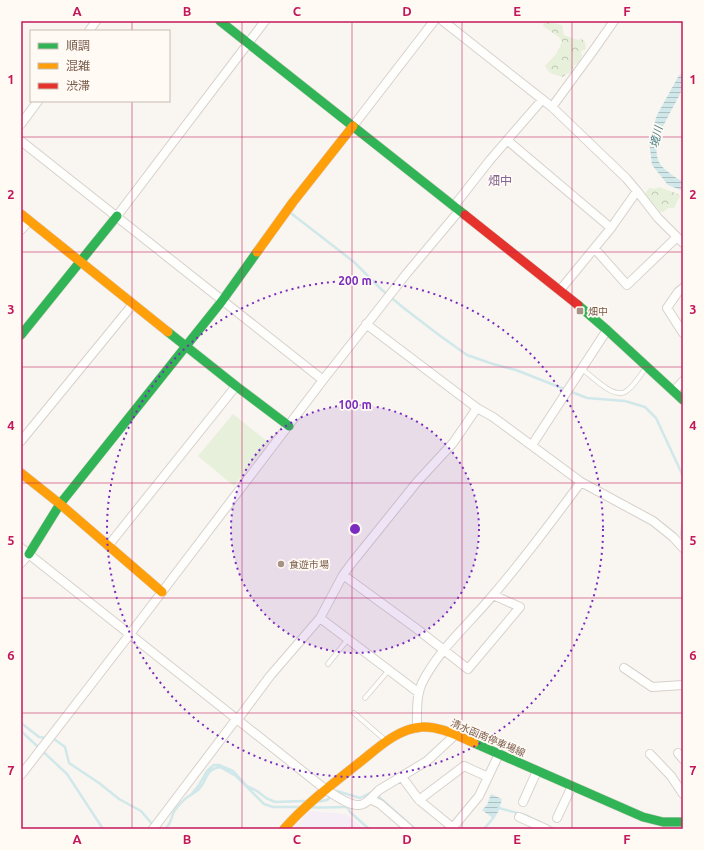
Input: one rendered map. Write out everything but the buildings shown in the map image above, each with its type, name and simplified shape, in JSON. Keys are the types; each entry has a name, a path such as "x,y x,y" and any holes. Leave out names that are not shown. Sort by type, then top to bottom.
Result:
{"street":[{"path":"90,30 96,21"},
{"path":"220,21 560,290 607,330 683,400"},
{"path":"21,335 117,216 265,21"},
{"path":"21,563 29,554 60,504 222,301 293,202 434,21"},
{"path":"443,21 552,107 626,178 658,218 683,243"},
{"path":"552,107 614,21"},
{"path":"21,775 508,140 542,100"},
{"path":"21,124 37,102"},
{"path":"508,140 611,228"},
{"path":"21,141 323,380"},
{"path":"560,290 595,249 637,191"},
{"path":"21,214 186,347 289,426"},
{"path":"21,230 29,220"},
{"path":"595,249 627,285 677,237"},
{"path":"683,288 678,292 668,308 683,333"},
{"path":"21,441 133,304"},
{"path":"366,324 477,408 493,417 581,482 653,521 673,537 683,548"},
{"path":"532,445 607,330"},
{"path":"674,391 683,381"},
{"path":"108,546 236,386"},
{"path":"153,829 270,676 320,618 343,576 417,482 453,443 477,408"},
{"path":"21,473 60,504 162,592"},
{"path":"417,728 418,693 430,670 444,650 493,595 581,482"},
{"path":"21,548 325,789 353,804 364,804 379,790 428,761 456,735"},
{"path":"343,576 468,669 520,608 493,595"},
{"path":"320,618 418,693"},
{"path":"624,668 652,687 683,685"},
{"name":"清水函南停車場線","path":"284,829 298,812 325,789 387,742 401,734 417,728 429,727 456,735 643,817 663,822 682,822"},
{"path":"402,776 419,800 452,827 459,822 480,796 499,754"},
{"path":"650,754 671,776 683,794"},
{"path":"419,800 464,766 488,777"},
{"path":"523,802 537,771"},
{"path":"557,818 572,786"},
{"path":"370,799 380,804 409,829"},
{"path":"519,817 546,829"},
{"path":"674,829 682,822"}],"lane":[{"path":"582,368 610,390 620,393 625,392 647,366"},
{"path":"328,664 348,639"},
{"path":"365,698 389,670"},
{"path":"354,713 387,742"}],"shaded area":[{"path":"310,811 346,814 364,829 293,829"}],"green space":[{"path":"544,22 562,25 564,35 578,40 581,38 585,42 586,49 581,51 582,56 578,63 573,66 571,73 566,74 563,77 550,73 545,66 557,53 562,42 560,38 543,26"},
{"path":"659,187 680,196 674,208 668,208 663,212 660,212 654,204 647,200 645,194 649,188 655,189"},
{"path":"233,414 268,442 234,486 198,456"}],"water":[{"name":"境川","path":"683,71 683,87 662,130 658,142 657,153 659,163 667,171 683,181 683,191 668,185 652,165 649,140 657,115 678,77"},
{"path":"491,794 502,799 499,810 494,819 482,810 487,805"}],"waterway":[{"path":"292,214 354,262 382,290 405,309 467,355 516,370 587,398 625,401 645,407 656,418 683,476"},
{"path":"683,519 681,535 683,540"},
{"path":"21,723 39,737 54,739 65,747 69,763 99,783 119,799 141,811 153,825 163,829"},
{"path":"21,731 67,774 103,829"},
{"path":"191,795 207,771 214,765 219,765 233,771 247,786 275,802 304,801"},
{"path":"165,829 169,824 173,813 180,804 202,786 211,770 220,767 236,776 264,804 273,807 300,807"},
{"path":"317,802 327,800 337,791 360,798 370,793 379,797 415,829"},
{"path":"311,807 346,807 369,829"},
{"path":"498,809 525,815 554,829"},
{"path":"484,829 494,817"}],"traffic: fast":[{"path":"220,21 465,215"},
{"path":"21,335 117,216"},
{"path":"29,554 60,504 222,301 257,252"},
{"path":"578,305 683,400"},
{"path":"168,332 289,426"},
{"path":"474,743 643,817 663,822 683,822"}],"traffic: slow":[{"path":"257,252 293,202 353,126"},
{"path":"21,214 168,332"},
{"path":"21,473 60,504 162,592"},
{"path":"284,829 300,812 327,788 394,736 412,729 429,727 449,732 474,743"}],"traffic: jam":[{"path":"465,215 578,305"}],"place":[{"name":"畑中","path":"580,311"},
{"name":"食遊市場","path":"281,564"}],"district":[{"name":"畑中","path":"500,180"}]}
